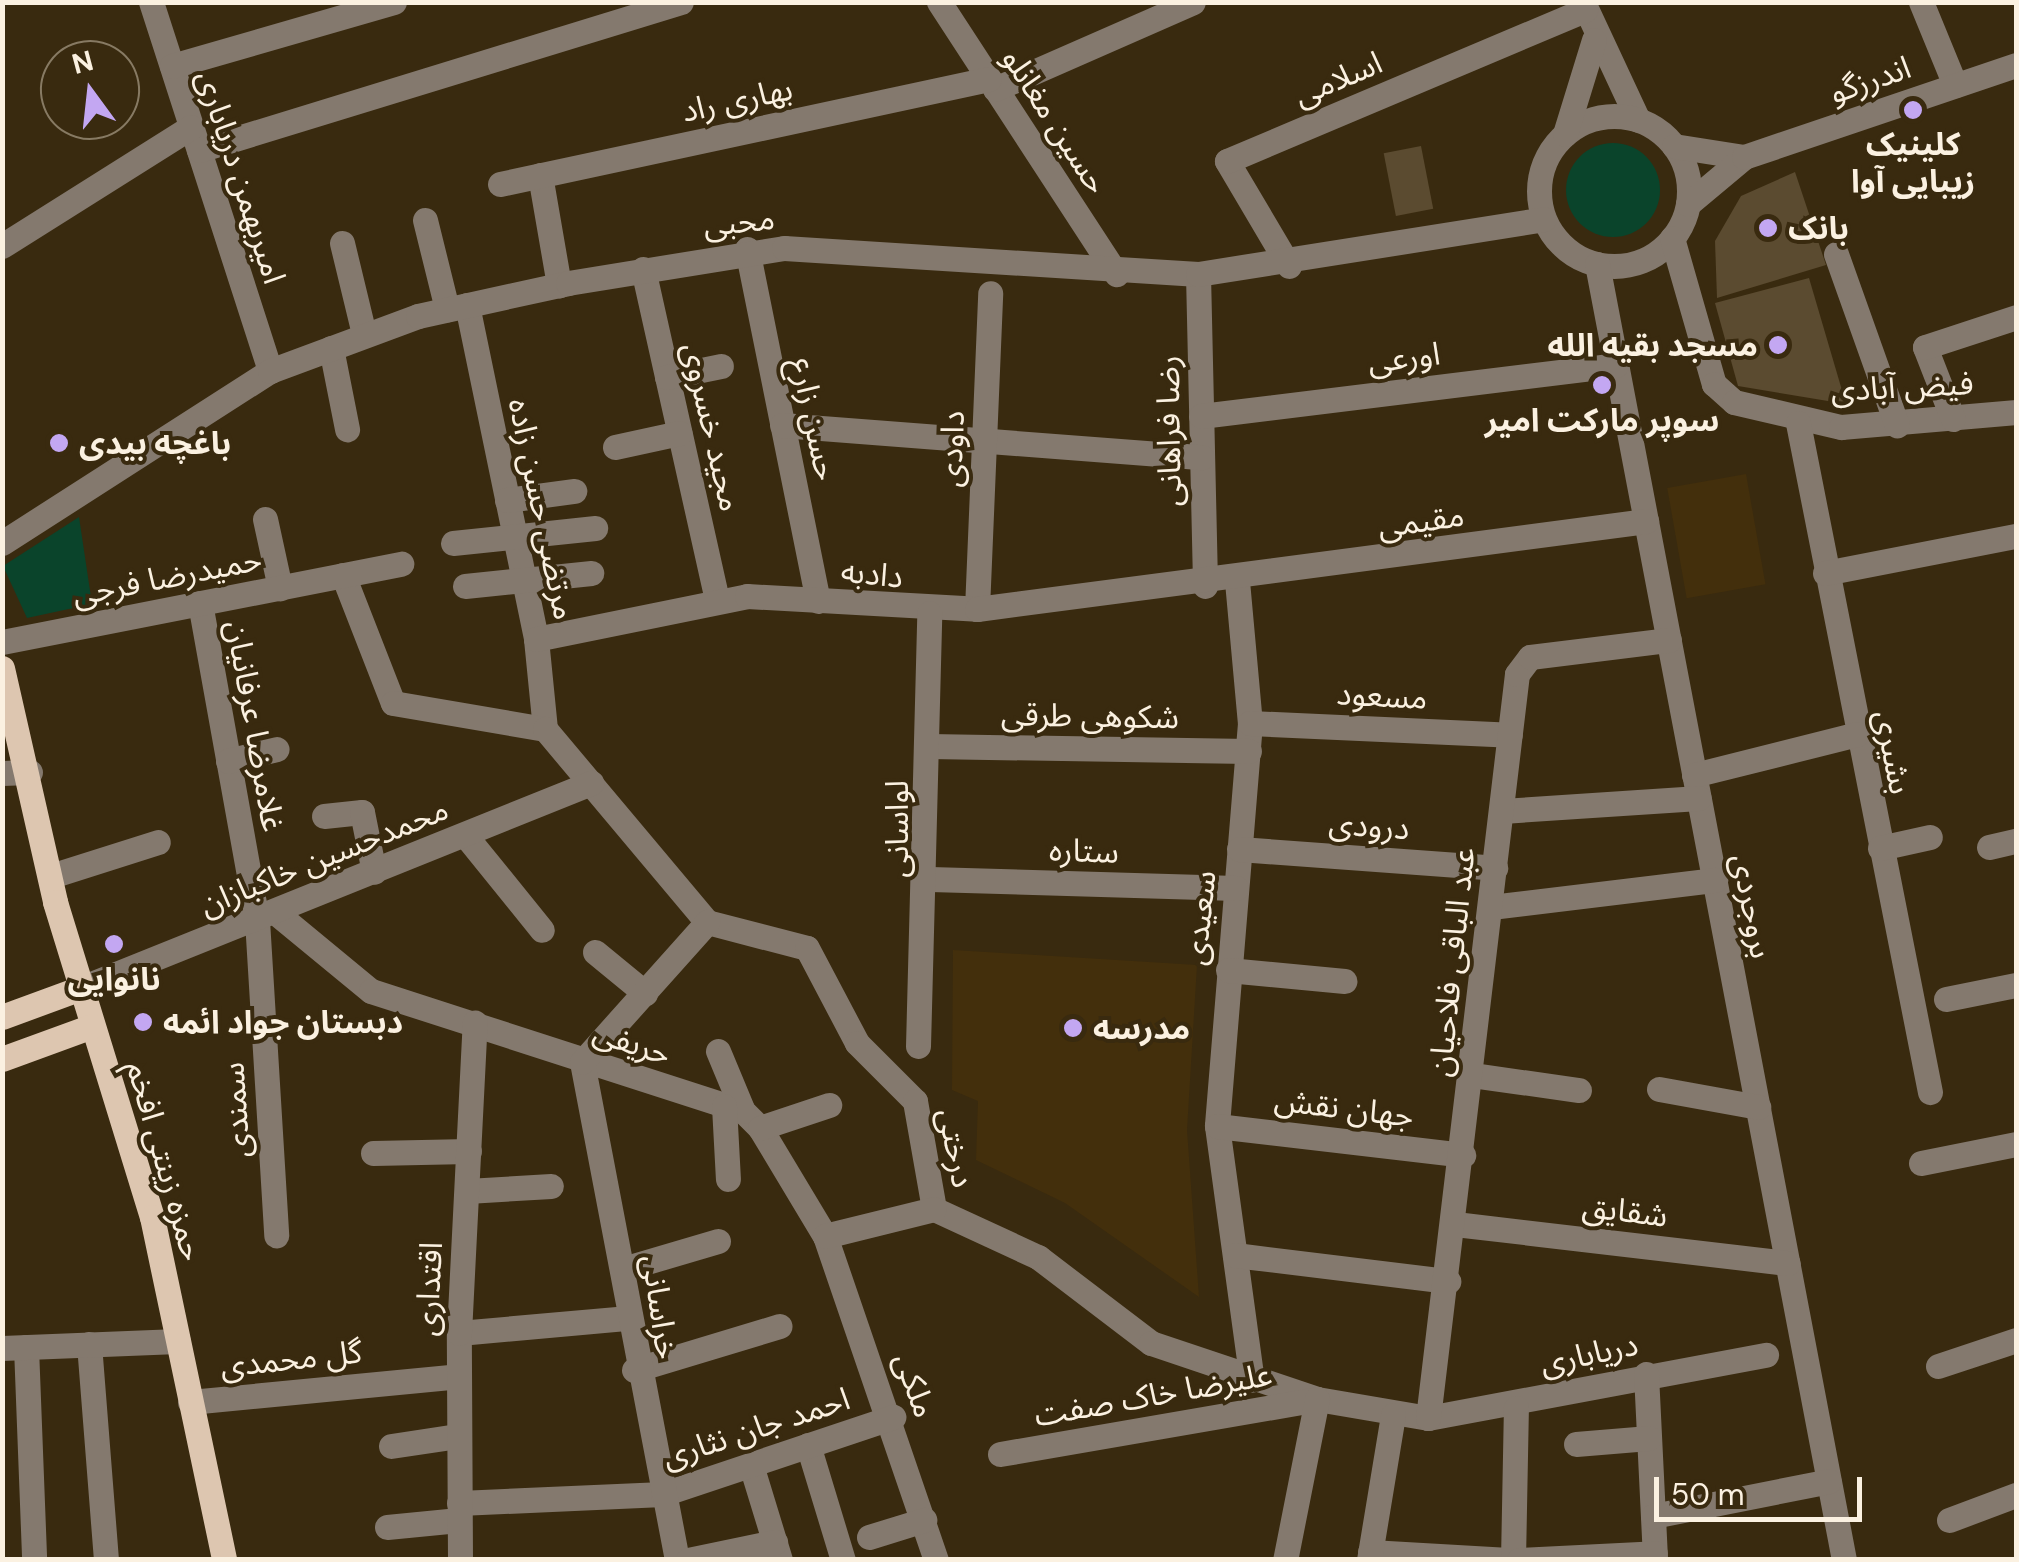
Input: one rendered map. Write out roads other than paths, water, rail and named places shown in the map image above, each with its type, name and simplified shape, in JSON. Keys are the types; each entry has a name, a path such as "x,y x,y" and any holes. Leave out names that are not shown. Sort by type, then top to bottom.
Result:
{"main road":[{"name":"حمزه زینتی افخم","path":"2,668 81,988 152,1216 224,1560"},
{"path":"2,1016 81,988"},
{"path":"2,1058 92,1026"}],"street":[{"name":"امیربهمن دریاباری","path":"151,2 270,371"},
{"path":"172,66 394,2"},
{"path":"2,246 195,139 681,2"},
{"name":"حسین مغانلو","path":"939,2 1116,274"},
{"name":"بهاری راد","path":"500,184 992,84 1193,2"},
{"path":"1921,2 1955,85"},
{"path":"1584,6 1594,40 1638,120 1674,146 1744,156"},
{"name":"اسلامی","path":"1289,266 1228,160 1584,6"},
{"path":"1594,40 1565,134 1541,174 1544,219 1556,240 1597,264 1638,262 1672,238 1688,204 1744,156"},
{"name":"اندرزگو","path":"1744,156 2016,64"},
{"path":"1565,134 1600,118 1638,120"},
{"path":"1674,146 1688,204"},
{"path":"540,175 559,285"},
{"name":"محبی","path":"2,544 270,371 364,334 457,307 559,285 747,250 1116,274 1198,274 1289,266 1544,219"},
{"name":"مرتضی حسن زاده","path":"424,220 457,307 507,500 536,640 544,728"},
{"name":"فیض آبادی","path":"1672,238 1714,384 1745,407 1798,423 1898,425 2016,412"},
{"path":"342,244 364,334"},
{"name":"حسن زارع","path":"747,250 818,601"},
{"path":"1836,254 1898,425"},
{"name":"بروجردی","path":"1597,264 1844,1560"},
{"name":"مجید خسروی","path":"643,269 717,600"},
{"name":"رضا فراهانی","path":"1198,274 1205,586"},
{"name":"داودی","path":"978,609 990,293"},
{"path":"1953,419 1925,347 2016,316"},
{"path":"332,348 347,429"},
{"name":"اورعی","path":"1201,416 1616,365"},
{"path":"668,378 720,366"},
{"name":"بشیری","path":"1798,423 1930,1092"},
{"path":"782,425 1202,457"},
{"path":"615,447 680,433"},
{"path":"507,500 574,490"},
{"path":"265,518 280,588"},
{"name":"مقیمی","path":"1205,586 1646,521"},
{"path":"453,544 596,528"},
{"path":"1825,573 2016,536"},
{"name":"حمیدرضا فرجی","path":"2,642 400,564"},
{"path":"465,586 591,573"},
{"path":"343,575 394,703 544,728 707,922 582,1062"},
{"name":"سعیدی","path":"1237,581 1249,750 1216,1126 1252,1380"},
{"name":"دادبه","path":"536,640 717,600 818,601 930,612 1205,586"},
{"name":"غلامرضا عرفانیان","path":"200,603 228,762 266,916"},
{"name":"لواسانی","path":"918,1046 930,879 930,612"},
{"name":"عبد الباقی فلاحیان","path":"1428,1418 1455,1224 1518,674 1530,657 1669,640"},
{"name":"مسعود","path":"1250,723 1510,735"},
{"path":"1502,811 1697,786 1857,734"},
{"name":"شکوهی طرقی","path":"930,746 1249,750"},
{"path":"228,762 278,749"},
{"path":"2,773 30,772"},
{"name":"محمدحسین خاکبازان","path":"81,988 591,784"},
{"path":"324,816 362,812 374,872"},
{"path":"466,835 542,930"},
{"path":"1880,848 1930,837"},
{"path":"1988,847 2016,841"},
{"path":"52,876 158,842"},
{"name":"درودی","path":"1239,850 1495,868"},
{"name":"ستاره","path":"930,879 1236,888"},
{"path":"1491,907 1714,880"},
{"name":"حریفی","path":"266,916 371,992 475,1022 742,1115"},
{"name":"سمندی","path":"266,916 276,1236"},
{"name":"درختی","path":"707,922 808,948 857,1043 915,1101 934,1209 1038,1257 1151,1343 1317,1399 1428,1418"},
{"path":"595,952 644,993"},
{"path":"1228,970 1344,982"},
{"path":"1946,999 2016,985"},
{"name":"اقتداری","path":"460,1560 458,1333 475,1022"},
{"path":"718,1050 742,1115 825,1236 934,1209"},
{"name":"خراسانی","path":"582,1062 623,1269 634,1370 677,1560"},
{"path":"1472,1075 1579,1090"},
{"path":"1658,1089 1758,1107"},
{"path":"742,1115 829,1105"},
{"path":"728,1179 742,1115"},
{"name":"جهان نقش","path":"1216,1126 1463,1155"},
{"path":"1921,1163 2016,1144"},
{"path":"372,1153 469,1151"},
{"path":"467,1190 551,1186"},
{"name":"شقایق","path":"1455,1224 1788,1262"},
{"name":"ملکی","path":"825,1236 894,1416 936,1560"},
{"path":"623,1269 718,1240"},
{"path":"1234,1255 1448,1281"},
{"path":"458,1333 628,1318"},
{"path":"634,1370 780,1326"},
{"path":"1938,1366 2016,1340"},
{"path":"34,1560 14,1348 178,1341"},
{"path":"89,1344 106,1560"},
{"name":"دریاباری","path":"1428,1418 1516,1408 1562,1387 1766,1355"},
{"path":"1393,1415 1370,1556 1514,1560 1655,1556 1646,1374"},
{"name":"گل محمدی","path":"190,1402 458,1376"},
{"path":"1285,1560 1317,1399"},
{"name":"علیرضا خاک صفت","path":"1000,1454 1317,1399"},
{"path":"1514,1560 1516,1408"},
{"name":"احمد جان نثاری","path":"387,1528 458,1512 664,1494 894,1416"},
{"path":"391,1446 458,1436"},
{"path":"1576,1444 1649,1438"},
{"path":"808,1445 843,1560"},
{"path":"688,1560 777,1551 751,1465"},
{"path":"1653,1516 1829,1481"},
{"path":"1949,1520 2016,1495"},
{"path":"869,1536 924,1520"}],"place":[{"name":"کلینیک زیبایی آوا","path":"1913,110"},
{"name":"بانک","path":"1768,228"},
{"name":"مسجد بقیه الله","path":"1778,345"},
{"name":"سوپر مارکت امیر","path":"1602,385"},
{"name":"باغچه بیدی","path":"59,443"},
{"name":"نانوایی","path":"114,944"},
{"name":"دبستان جواد ائمه","path":"143,1022"},
{"name":"مدرسه","path":"1073,1028"}]}
